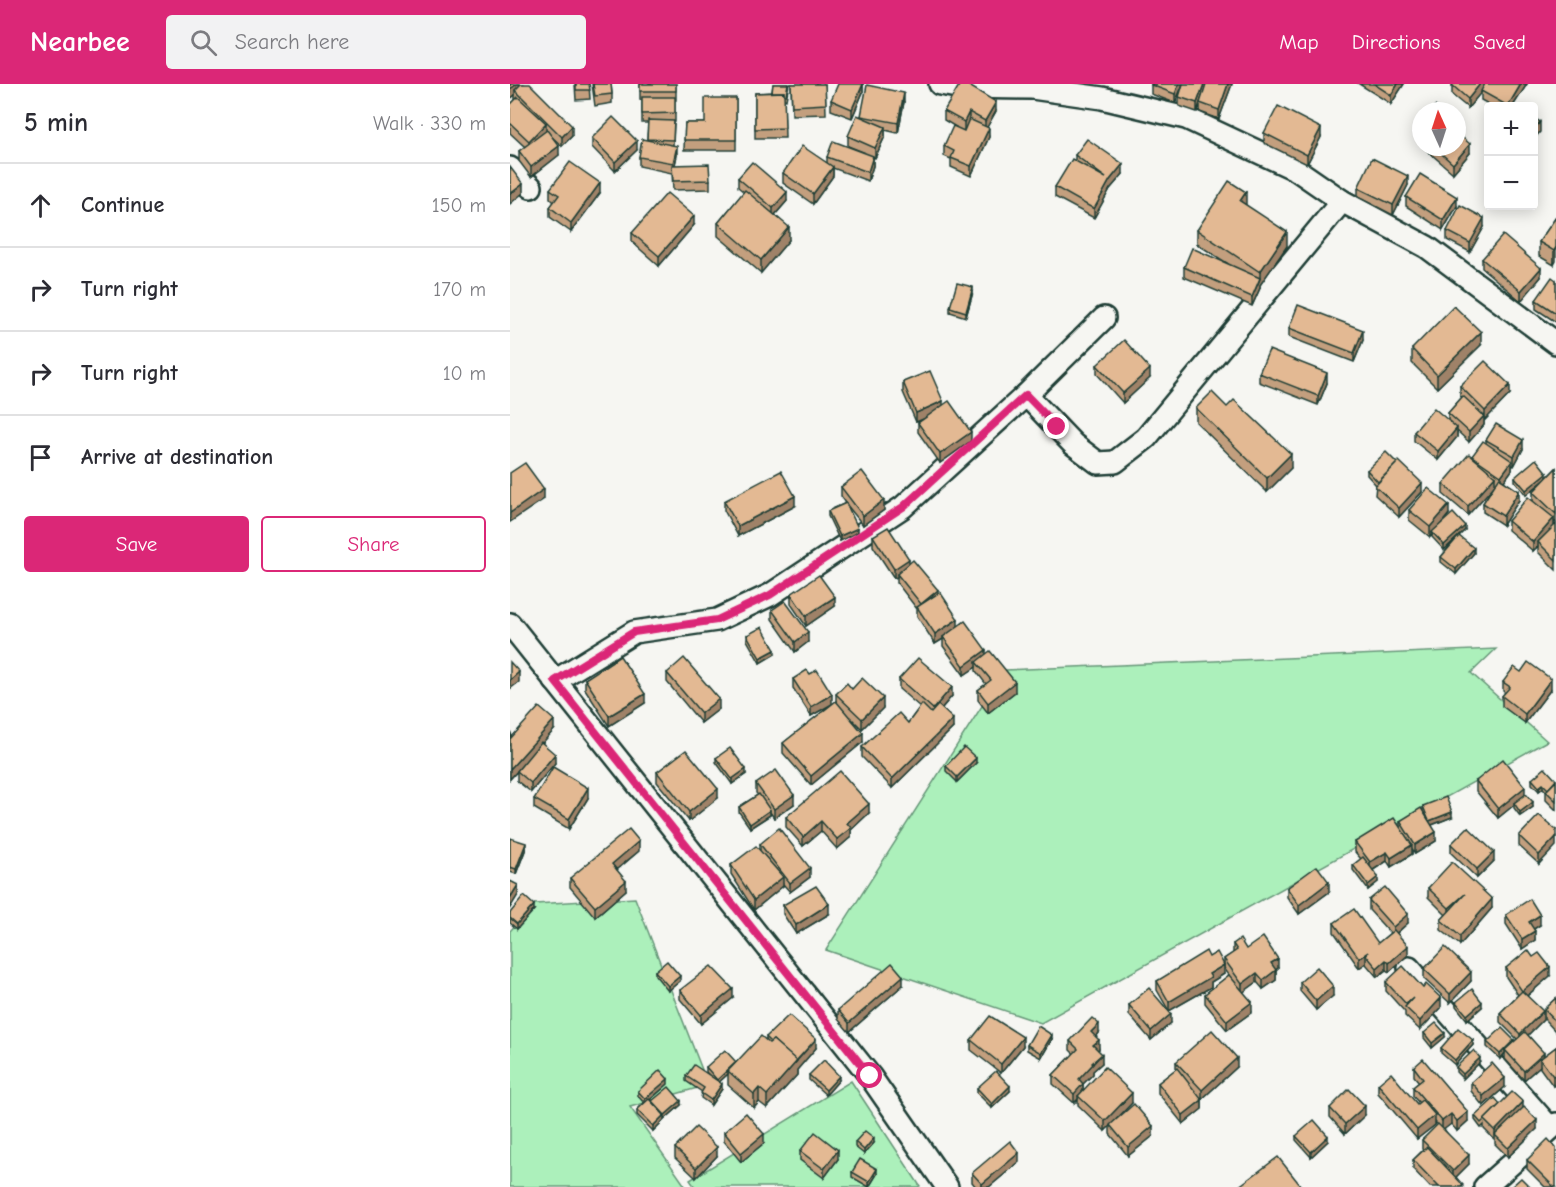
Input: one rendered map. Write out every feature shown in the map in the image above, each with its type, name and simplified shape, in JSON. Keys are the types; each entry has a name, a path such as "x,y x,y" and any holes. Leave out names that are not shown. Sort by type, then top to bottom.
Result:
{"street":[{"path":"940,84 957,87 1033,86 1102,98 1185,118 1297,170 1342,201 1427,247 1556,343"},
{"path":"510,168 531,187"},
{"path":"1026,395 1073,444 1098,463 1115,462 1146,438 1342,201"},
{"path":"555,681 634,632 717,620 770,595 903,507 1026,395 1104,318"},
{"path":"510,624 870,1076 947,1187"},
{"path":"1409,968 1553,1126 1485,1187"}],"green space":[{"path":"1496,649 1471,673 1547,741 1041,1023 826,950 1005,670"},
{"path":"635,898 708,1085 630,1107 686,1187 510,1187 510,931 535,904"},
{"path":"851,1081 920,1186 695,1187 690,1180"}],"building":[{"path":"521,84 530,84 572,126 562,137 515,90"},
{"path":"576,84 589,84 590,90 576,90"},
{"path":"593,84 611,84 612,94 595,96"},
{"path":"640,84 676,84 676,91 640,91"},
{"path":"773,84 788,84 786,95 784,92 772,92"},
{"path":"791,84 825,84 826,104 792,106"},
{"path":"838,84 863,84 852,109 831,100"},
{"path":"960,84 966,84 996,102 985,121 969,112 964,122 944,111"},
{"path":"1151,84 1179,84 1175,94"},
{"path":"1183,84 1204,84 1197,103 1179,97"},
{"path":"1206,84 1228,84 1219,110 1200,103"},
{"path":"1374,84 1398,84 1391,95"},
{"path":"1453,84 1480,84 1468,99"},
{"path":"1485,84 1521,84 1510,102 1501,102 1481,91"},
{"path":"867,85 904,93 898,123 861,116"},
{"path":"784,92 785,128 755,129 755,93"},
{"path":"518,97 546,123 529,141 510,123 510,105"},
{"path":"642,97 675,97 675,113 642,114"},
{"path":"705,98 736,98 736,140 684,140 685,123 705,123"},
{"path":"1278,106 1321,128 1307,155 1264,133"},
{"path":"857,115 885,127 875,148 848,136"},
{"path":"613,117 637,141 615,162 592,138"},
{"path":"969,119 989,128 971,166 951,158 954,151 944,146 953,126 964,131"},
{"path":"648,120 674,121 673,140 647,139"},
{"path":"547,130 559,146 531,167 519,151"},
{"path":"642,139 677,146 673,163 639,157"},
{"path":"1087,139 1123,164 1110,180 1094,209 1055,187 1072,159 1106,178 1075,155"},
{"path":"833,141 873,156 868,172 827,157"},
{"path":"802,146 833,167 813,194 783,173"},
{"path":"1444,156 1460,156 1453,164"},
{"path":"1372,158 1408,176 1393,205 1358,188"},
{"path":"570,162 600,183 571,223 550,207 559,195 550,189"},
{"path":"752,162 787,192 773,208 738,178"},
{"path":"709,164 710,180 673,181 672,165"},
{"path":"510,167 523,184 510,194"},
{"path":"1420,174 1457,197 1443,220 1406,197"},
{"path":"1229,181 1246,192 1240,201 1287,232 1260,272 1197,230"},
{"path":"745,190 789,227 761,260 718,223"},
{"path":"667,193 694,216 659,256 632,233"},
{"path":"1460,205 1484,218 1470,243 1447,231"},
{"path":"1556,217 1556,247 1554,251 1539,242"},
{"path":"1503,235 1541,268 1521,291 1482,259"},
{"path":"1192,248 1260,278 1252,297 1184,267"},
{"path":"1552,277 1556,280 1556,313 1536,300"},
{"path":"957,283 973,287 966,312 950,307"},
{"path":"1298,305 1363,330 1354,353 1289,328"},
{"path":"1454,306 1481,332 1437,375 1412,349"},
{"path":"1124,340 1150,369 1123,393 1097,365"},
{"path":"1269,350 1327,373 1318,396 1259,373"},
{"path":"1485,361 1510,385 1485,411 1460,386"},
{"path":"930,371 943,401 916,413 903,382"},
{"path":"1212,392 1227,407 1234,400 1291,454 1267,478 1196,408"},
{"path":"1463,396 1484,416 1469,432 1448,413"},
{"path":"949,401 971,432 940,454 918,423"},
{"path":"1434,408 1457,428 1438,451 1414,432"},
{"path":"1496,424 1523,440 1514,456 1486,440"},
{"path":"1483,441 1512,461 1501,476 1472,456"},
{"path":"1386,452 1397,463 1378,482 1367,470"},
{"path":"1469,454 1495,476 1468,506 1443,484"},
{"path":"1536,459 1547,473 1526,490 1515,477"},
{"path":"1399,461 1422,483 1399,508 1375,486"},
{"path":"525,463 544,489 510,513 510,473"},
{"path":"1556,468 1556,514 1533,492"},
{"path":"781,471 795,496 738,526 724,501"},
{"path":"862,471 884,500 863,516 841,487"},
{"path":"1499,478 1519,491 1503,516 1483,503"},
{"path":"1428,488 1449,505 1430,527 1409,510"},
{"path":"1528,497 1554,518 1533,542 1508,521"},
{"path":"846,503 858,528 840,536 828,511"},
{"path":"1453,513 1465,526 1444,545 1432,532"},
{"path":"1556,524 1556,560 1538,542"},
{"path":"888,527 909,559 894,569 873,536"},
{"path":"1459,536 1474,548 1456,569 1441,557"},
{"path":"913,560 938,590 921,604 897,574"},
{"path":"819,575 835,597 806,616 791,594"},
{"path":"940,592 958,619 935,634 917,607"},
{"path":"785,601 808,632 795,642 772,610"},
{"path":"965,621 986,650 964,666 943,637"},
{"path":"762,627 775,650 760,658 747,635"},
{"path":"990,651 1015,682 988,703 978,690 991,680 976,662"},
{"path":"620,656 645,694 609,716 585,679"},
{"path":"684,658 719,699 701,713 667,673"},
{"path":"918,658 952,687 933,709 899,679"},
{"path":"510,662 519,672 510,680"},
{"path":"1528,662 1551,679 1525,714 1502,696 1510,687 1503,682 1514,667 1521,672"},
{"path":"807,670 810,674 817,670 832,694 811,707 793,679"},
{"path":"862,678 883,698 862,719 836,694 847,683 852,689"},
{"path":"836,701 863,733 811,776 783,743"},
{"path":"922,704 931,713 938,705 953,719 892,779 862,747 899,713 908,723"},
{"path":"539,707 554,720 510,769 510,739"},
{"path":"541,742 555,754 531,783 517,771"},
{"path":"964,747 976,758 957,777 946,766"},
{"path":"730,748 746,769 732,779 716,758"},
{"path":"686,750 718,789 689,812 657,772"},
{"path":"1503,759 1525,787 1498,809 1476,781"},
{"path":"553,767 588,788 569,819 534,799"},
{"path":"1545,768 1556,780 1548,789 1543,784 1539,787 1532,779"},
{"path":"776,770 794,795 774,809 756,784"},
{"path":"840,771 869,804 847,823 851,828 837,839 821,821 803,837 786,817"},
{"path":"1556,781 1556,801 1546,791"},
{"path":"759,794 770,810 750,824 739,807"},
{"path":"1526,794 1533,802 1520,812 1514,803"},
{"path":"1446,797 1452,812 1429,821 1423,806"},
{"path":"1421,808 1436,832 1415,845 1400,821"},
{"path":"1539,815 1556,830 1556,837 1539,855 1519,836"},
{"path":"1394,818 1412,845 1391,858 1387,852 1370,862 1355,842"},
{"path":"1468,827 1494,852 1477,869 1451,844"},
{"path":"779,828 810,868 790,883 760,844"},
{"path":"629,829 639,841 612,864 626,881 595,907 570,878"},
{"path":"510,838 526,843 516,869 510,867"},
{"path":"756,846 783,877 754,900 731,865"},
{"path":"1363,857 1378,877 1368,885 1353,865"},
{"path":"1452,862 1492,899 1460,936 1441,920 1465,894 1449,908 1428,888"},
{"path":"1317,866 1329,882 1299,905 1287,888"},
{"path":"510,881 518,885 510,898"},
{"path":"816,886 829,904 796,925 783,905"},
{"path":"1385,887 1408,914 1393,927 1369,900"},
{"path":"524,896 534,905 517,924 510,918 510,913"},
{"path":"1530,899 1540,915 1529,922 1535,931 1522,939 1506,915"},
{"path":"1354,909 1378,943 1394,930 1408,946 1389,963 1386,960 1377,968 1366,955 1368,952 1359,958 1334,923"},
{"path":"1263,937 1278,959 1271,963 1276,970 1263,980 1257,973 1242,984 1224,959 1237,950 1233,944 1240,939 1246,949"},
{"path":"1445,947 1471,972 1450,994 1424,969"},
{"path":"1528,950 1533,957 1539,953 1550,967 1522,991 1506,968"},
{"path":"1206,951 1209,957 1217,952 1224,965 1209,974 1211,977 1169,1002 1157,981"},
{"path":"667,961 680,976 668,986 655,971"},
{"path":"892,963 903,976 849,1023 838,1010"},
{"path":"711,966 733,989 701,1015 680,990"},
{"path":"1403,966 1423,988 1426,984 1441,998 1420,1021 1405,1007 1413,998 1406,1004 1386,982"},
{"path":"1317,967 1333,986 1316,1001 1300,982"},
{"path":"1229,975 1252,1002 1227,1021 1205,994"},
{"path":"1149,988 1171,1014 1151,1031 1129,1005"},
{"path":"1472,989 1482,1002 1467,1015 1456,1002"},
{"path":"1522,991 1543,1011 1520,1034 1500,1013"},
{"path":"1556,998 1556,1022 1544,1009"},
{"path":"789,1015 816,1039 796,1061 773,1040 771,1042 766,1037"},
{"path":"990,1016 1023,1037 1001,1064 971,1040"},
{"path":"1092,1018 1099,1024 1091,1032 1099,1040 1093,1045 1102,1054 1079,1079 1083,1084 1074,1094 1053,1075 1078,1049 1070,1041"},
{"path":"1436,1023 1445,1033 1432,1043 1424,1033"},
{"path":"1038,1026 1052,1035 1041,1053 1027,1045"},
{"path":"1458,1028 1473,1040 1455,1060 1441,1048"},
{"path":"1502,1028 1514,1040 1500,1054 1487,1042"},
{"path":"1212,1030 1237,1058 1202,1090 1176,1062"},
{"path":"1525,1032 1544,1053 1524,1071 1505,1050"},
{"path":"761,1036 769,1043 773,1040 797,1061 767,1095 759,1088 754,1094 728,1071"},
{"path":"1556,1047 1556,1074 1553,1076 1540,1059"},
{"path":"725,1050 736,1062 717,1080 706,1067"},
{"path":"1474,1050 1480,1058 1463,1074 1456,1067"},
{"path":"1423,1059 1468,1112 1457,1121 1451,1114 1442,1121 1413,1087 1423,1079 1414,1067"},
{"path":"824,1060 839,1076 826,1090 809,1075"},
{"path":"1492,1063 1505,1078 1483,1096 1471,1082"},
{"path":"694,1065 722,1084 711,1100 701,1093 704,1088 686,1076"},
{"path":"1105,1067 1132,1093 1105,1121 1078,1096"},
{"path":"1177,1068 1202,1100 1183,1115 1158,1083"},
{"path":"660,1070 668,1079 645,1099 638,1091"},
{"path":"996,1071 1010,1086 992,1104 977,1088"},
{"path":"1391,1073 1417,1104 1422,1100 1435,1115 1417,1130 1378,1084"},
{"path":"669,1087 681,1101 665,1115 652,1101"},
{"path":"1349,1089 1365,1106 1345,1124 1330,1108"},
{"path":"1512,1092 1523,1102 1495,1131 1484,1120"},
{"path":"1495,1098 1500,1104 1481,1123 1475,1116"},
{"path":"649,1099 664,1115 653,1126 637,1110"},
{"path":"1134,1104 1153,1126 1128,1147 1110,1125"},
{"path":"1524,1107 1537,1120 1508,1148 1495,1135"},
{"path":"746,1113 764,1134 741,1153 724,1132"},
{"path":"1314,1120 1328,1136 1311,1152 1296,1136"},
{"path":"1438,1124 1469,1155 1453,1171 1422,1140"},
{"path":"696,1127 717,1147 696,1168 675,1148"},
{"path":"865,1131 874,1138 864,1150 855,1142"},
{"path":"815,1132 838,1150 824,1169 800,1151"},
{"path":"1548,1139 1556,1148 1556,1187 1527,1160"},
{"path":"1010,1141 1019,1153 982,1184 972,1173"},
{"path":"1427,1147 1463,1185 1461,1187 1439,1187 1413,1160"},
{"path":"1278,1157 1301,1186 1238,1187"},
{"path":"860,1159 877,1169 869,1182 852,1172"},
{"path":"1521,1178 1530,1187 1511,1187"}],"route":[{"path":"870,1076 555,681 634,632 717,620 770,595 903,507 1026,395 1057,427"}]}
